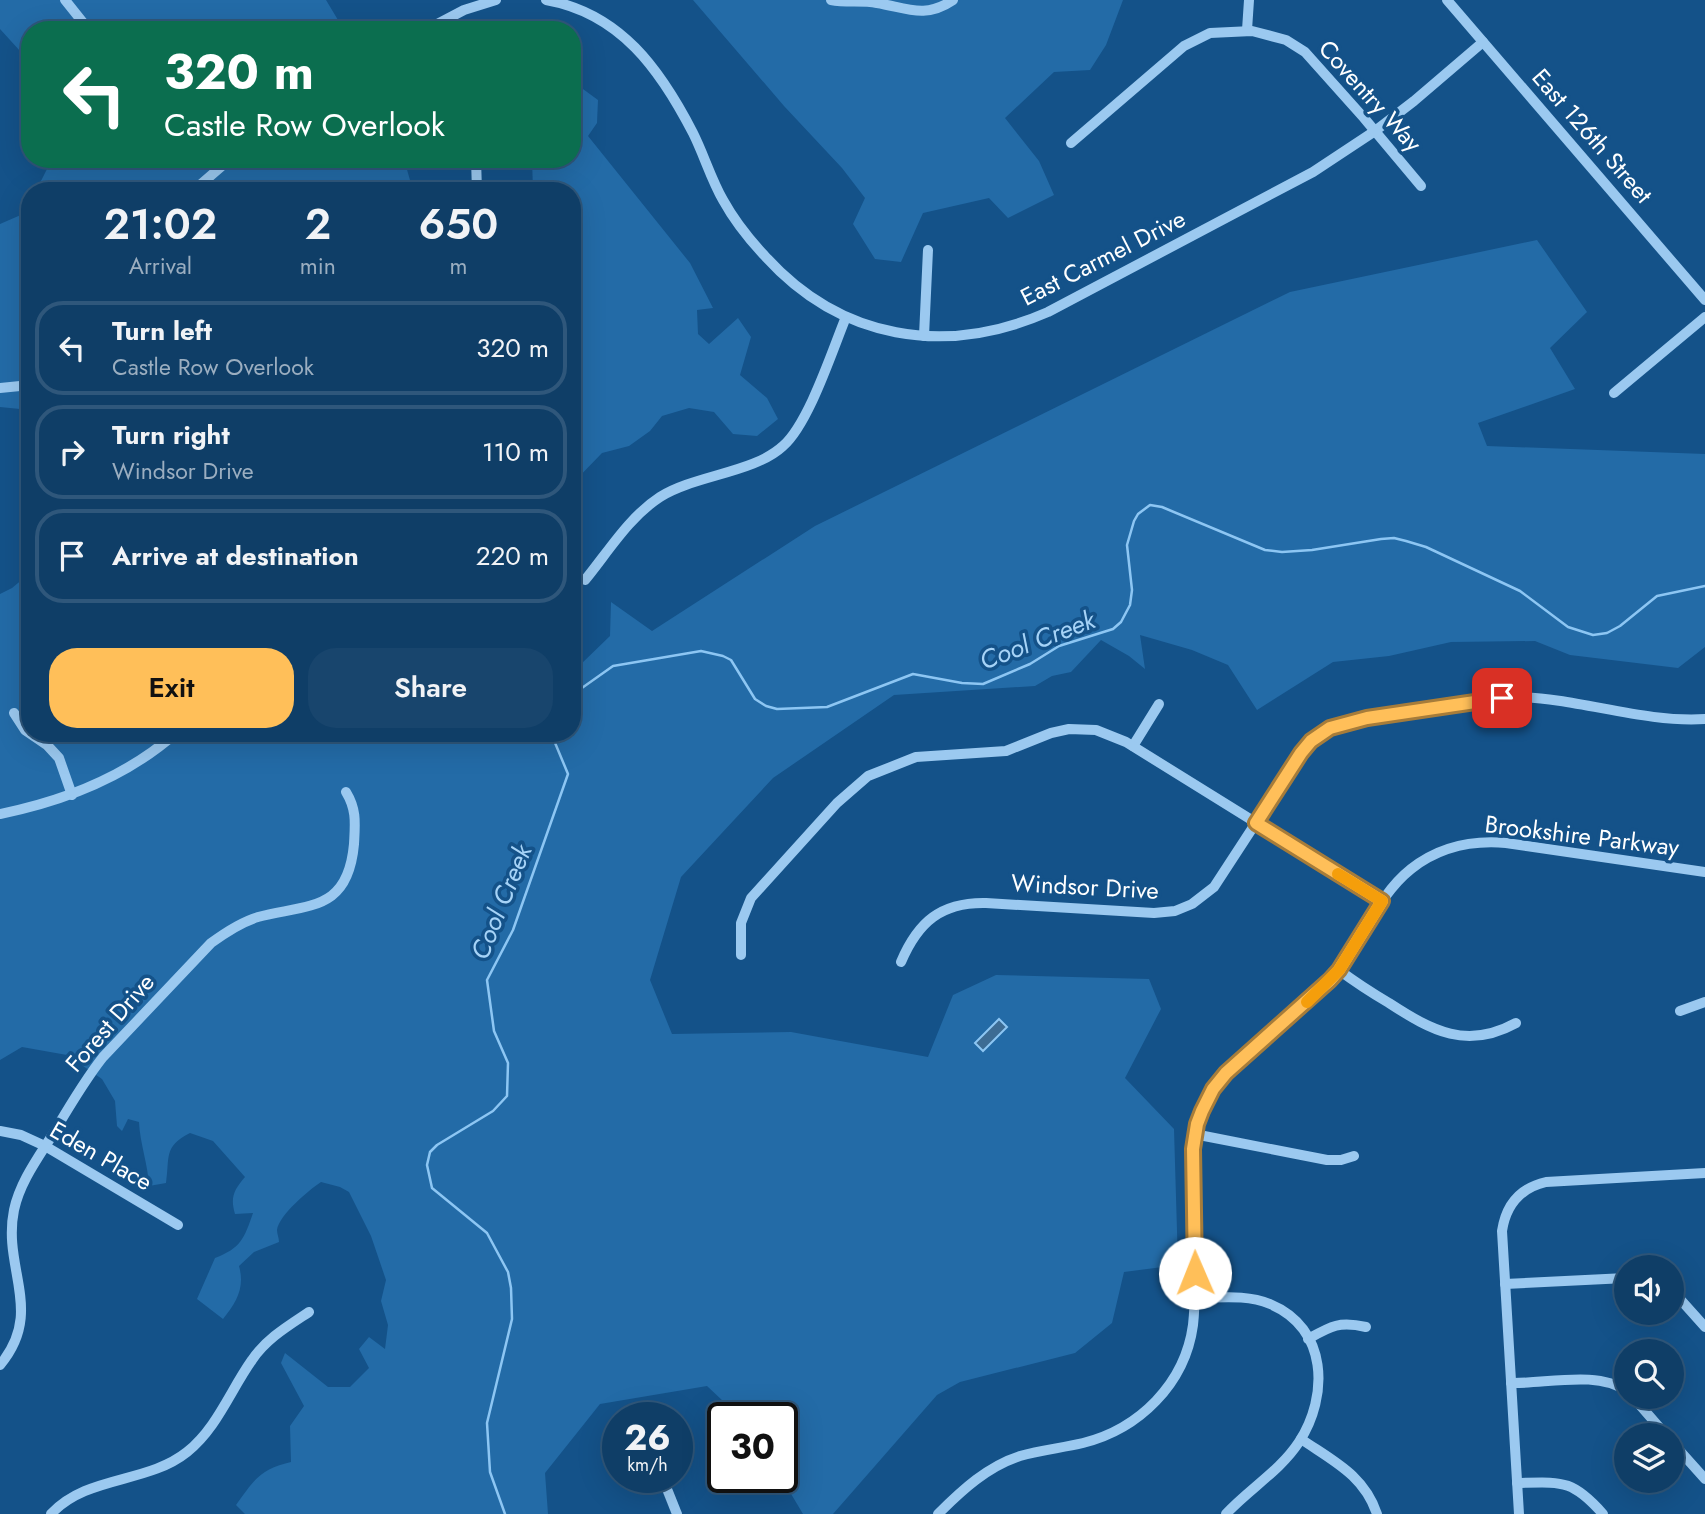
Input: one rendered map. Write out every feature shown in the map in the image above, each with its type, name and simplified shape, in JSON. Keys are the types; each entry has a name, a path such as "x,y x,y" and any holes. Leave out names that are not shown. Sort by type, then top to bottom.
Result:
{"street":[{"path":"65,0 82,21"},
{"path":"444,21 464,10 496,0"},
{"name":"East Carmel Drive","path":"546,0 578,8 604,20 625,35 640,51 692,132 723,201 751,241 792,284 814,300 846,317 879,329 924,336 991,332 1048,313 1313,172 1375,131 1483,42"},
{"path":"831,0 876,3 922,12 944,6 953,0"},
{"path":"1247,30 1249,0"},
{"name":"East 126th Street","path":"1447,0 1705,300"},
{"name":"Coventry Way","path":"1071,143 1184,46 1210,33 1247,30 1286,40 1305,52 1421,186"},
{"path":"203,182 220,168"},
{"path":"924,336 928,250"},
{"path":"585,580 636,518 661,497 682,486 763,459 783,446 801,424 846,317"},
{"path":"1614,393 1705,317"},
{"path":"0,388 21,387"},
{"name":"Windsor Drive","path":"901,962 921,926 937,914 962,904 986,903 1154,913 1185,907 1198,901 1214,887 1306,746 1325,731 1347,722 1516,697 1675,719 1705,719"},
{"path":"1133,746 1159,704"},
{"path":"14,713 21,723"},
{"path":"741,955 741,923 751,898 837,803 868,776 916,757 1000,752 1069,729 1096,730 1133,746 1382,901"},
{"path":"41,742 55,752 63,765 72,796"},
{"path":"0,814 72,796 135,764 164,742"},
{"name":"Forest Drive","path":"0,1365 15,1344 21,1320 22,1296 13,1258 11,1232 15,1208 22,1186 45,1146 88,1075 211,943 232,928 256,918 312,906 326,900 339,889 350,869 356,814 346,792"},
{"name":"Brookshire Parkway","path":"938,1514 992,1468 1018,1457 1098,1439 1130,1424 1169,1386 1183,1360 1193,1327 1194,1135 1207,1100 1226,1073 1318,992 1339,970 1382,901 1403,876 1422,861 1450,848 1482,842 1506,843 1705,872"},
{"path":"1339,970 1414,1019 1439,1032 1471,1036 1497,1031 1517,1023"},
{"path":"1681,1011 1705,1002"},
{"name":"Eden Place","path":"0,1132 21,1135 45,1146 178,1225"},
{"path":"1194,1135 1327,1160 1354,1156"},
{"path":"1519,1514 1502,1231 1504,1219 1515,1199 1532,1185 1705,1173"},
{"path":"1505,1284 1614,1279"},
{"path":"1195,1298 1248,1298 1271,1304 1289,1316 1308,1339 1319,1368 1320,1387 1316,1406 1301,1439 1278,1467 1226,1514"},
{"path":"1684,1304 1705,1327"},
{"path":"51,1514 71,1496 156,1469 186,1453 211,1429 260,1350 309,1312"},
{"path":"1308,1339 1341,1323 1366,1326"},
{"path":"1511,1383 1598,1380 1614,1384"},
{"path":"1643,1409 1656,1423"},
{"path":"1301,1439 1355,1475 1369,1494 1377,1514"},
{"path":"1684,1456 1705,1479"},
{"path":"1517,1483 1553,1482 1578,1489 1603,1514"},
{"path":"669,1493 677,1514"}],"shaded area":[{"path":"0,0 326,0 339,21 21,21 21,52 0,29"},
{"path":"693,0 1123,0 1106,45 1090,70 1054,72 1005,118 1039,161 1054,195 1008,218 989,198 923,213 901,262 875,259 853,224 865,198 842,168 784,106"},
{"path":"581,88 598,100 597,123 588,136 690,263 713,308 697,310 698,334 709,344 738,318 751,337 740,375 767,398 778,419 757,436 733,434 714,412 689,408 662,416 650,431 629,446 602,453 581,475 581,182 533,182 532,168 581,168"},
{"path":"48,168 407,168 410,182 40,182"},
{"path":"21,215 21,409 0,407 0,224"},
{"path":"1537,240 1587,312 1550,348 1575,389 1478,423 1487,446 1705,454 1705,647 1678,668 1570,655 1535,641 1451,642 1389,656 1333,662 1257,710 1228,665 1192,650 1140,635 1145,669 1101,640 1071,672 1052,676 1035,686 894,695 773,778 681,877 650,980 672,1034 791,1032 928,1057 953,995 996,975 1149,979 1161,1009 1125,1078 1174,1129 1178,1265 1124,1272 1112,1323 1075,1353 960,1382 937,1395 833,1514 803,1514 791,1493 798,1493 798,1402 724,1402 707,1386 602,1402 545,1473 548,1514 245,1514 236,1505 248,1489 265,1472 291,1462 290,1426 304,1406 281,1363 285,1353 328,1387 350,1387 369,1368 359,1349 369,1337 385,1349 388,1325 381,1301 386,1280 371,1236 349,1192 321,1182 283,1217 277,1230 279,1242 254,1252 239,1266 240,1288 223,1319 197,1299 215,1258 236,1246 247,1230 253,1213 235,1214 233,1203 236,1190 245,1177 213,1141 190,1133 175,1143 169,1154 166,1183 149,1186 139,1122 128,1119 122,1131 117,1126 115,1101 102,1079 67,1055 22,1047 0,1060 0,594 21,580 21,742 581,742 581,664 610,636 611,602 652,631 815,526 1290,292"},
{"path":"999,1019 1007,1027 983,1051 975,1043"}],"waterway":[{"name":"Cool Creek","path":"581,689 613,666 701,651 731,660 755,699 777,709 827,707 913,674 983,684 1030,664 1059,646 1113,629 1121,622 1130,605 1132,590 1127,545 1138,514 1150,505 1162,507 1265,550 1312,550 1394,538 1406,541 1426,547 1520,591 1568,627 1593,635 1607,633 1620,626 1657,596 1705,586"},
{"name":"Cool Creek","path":"505,1514 490,1472 487,1423 512,1319 508,1272 487,1233 432,1188 427,1165 430,1152 437,1145 493,1111 507,1096 508,1063 494,1031 487,980 513,930 568,774 555,742"}],"slow traffic":[{"path":"1307,1002 1339,970 1382,901 1338,874"}],"route":[{"path":"1195,1273 1193,1149 1197,1124 1207,1100 1233,1066 1318,992 1339,970 1382,901 1256,823 1301,753 1311,741 1330,728 1367,718 1502,698"}]}
